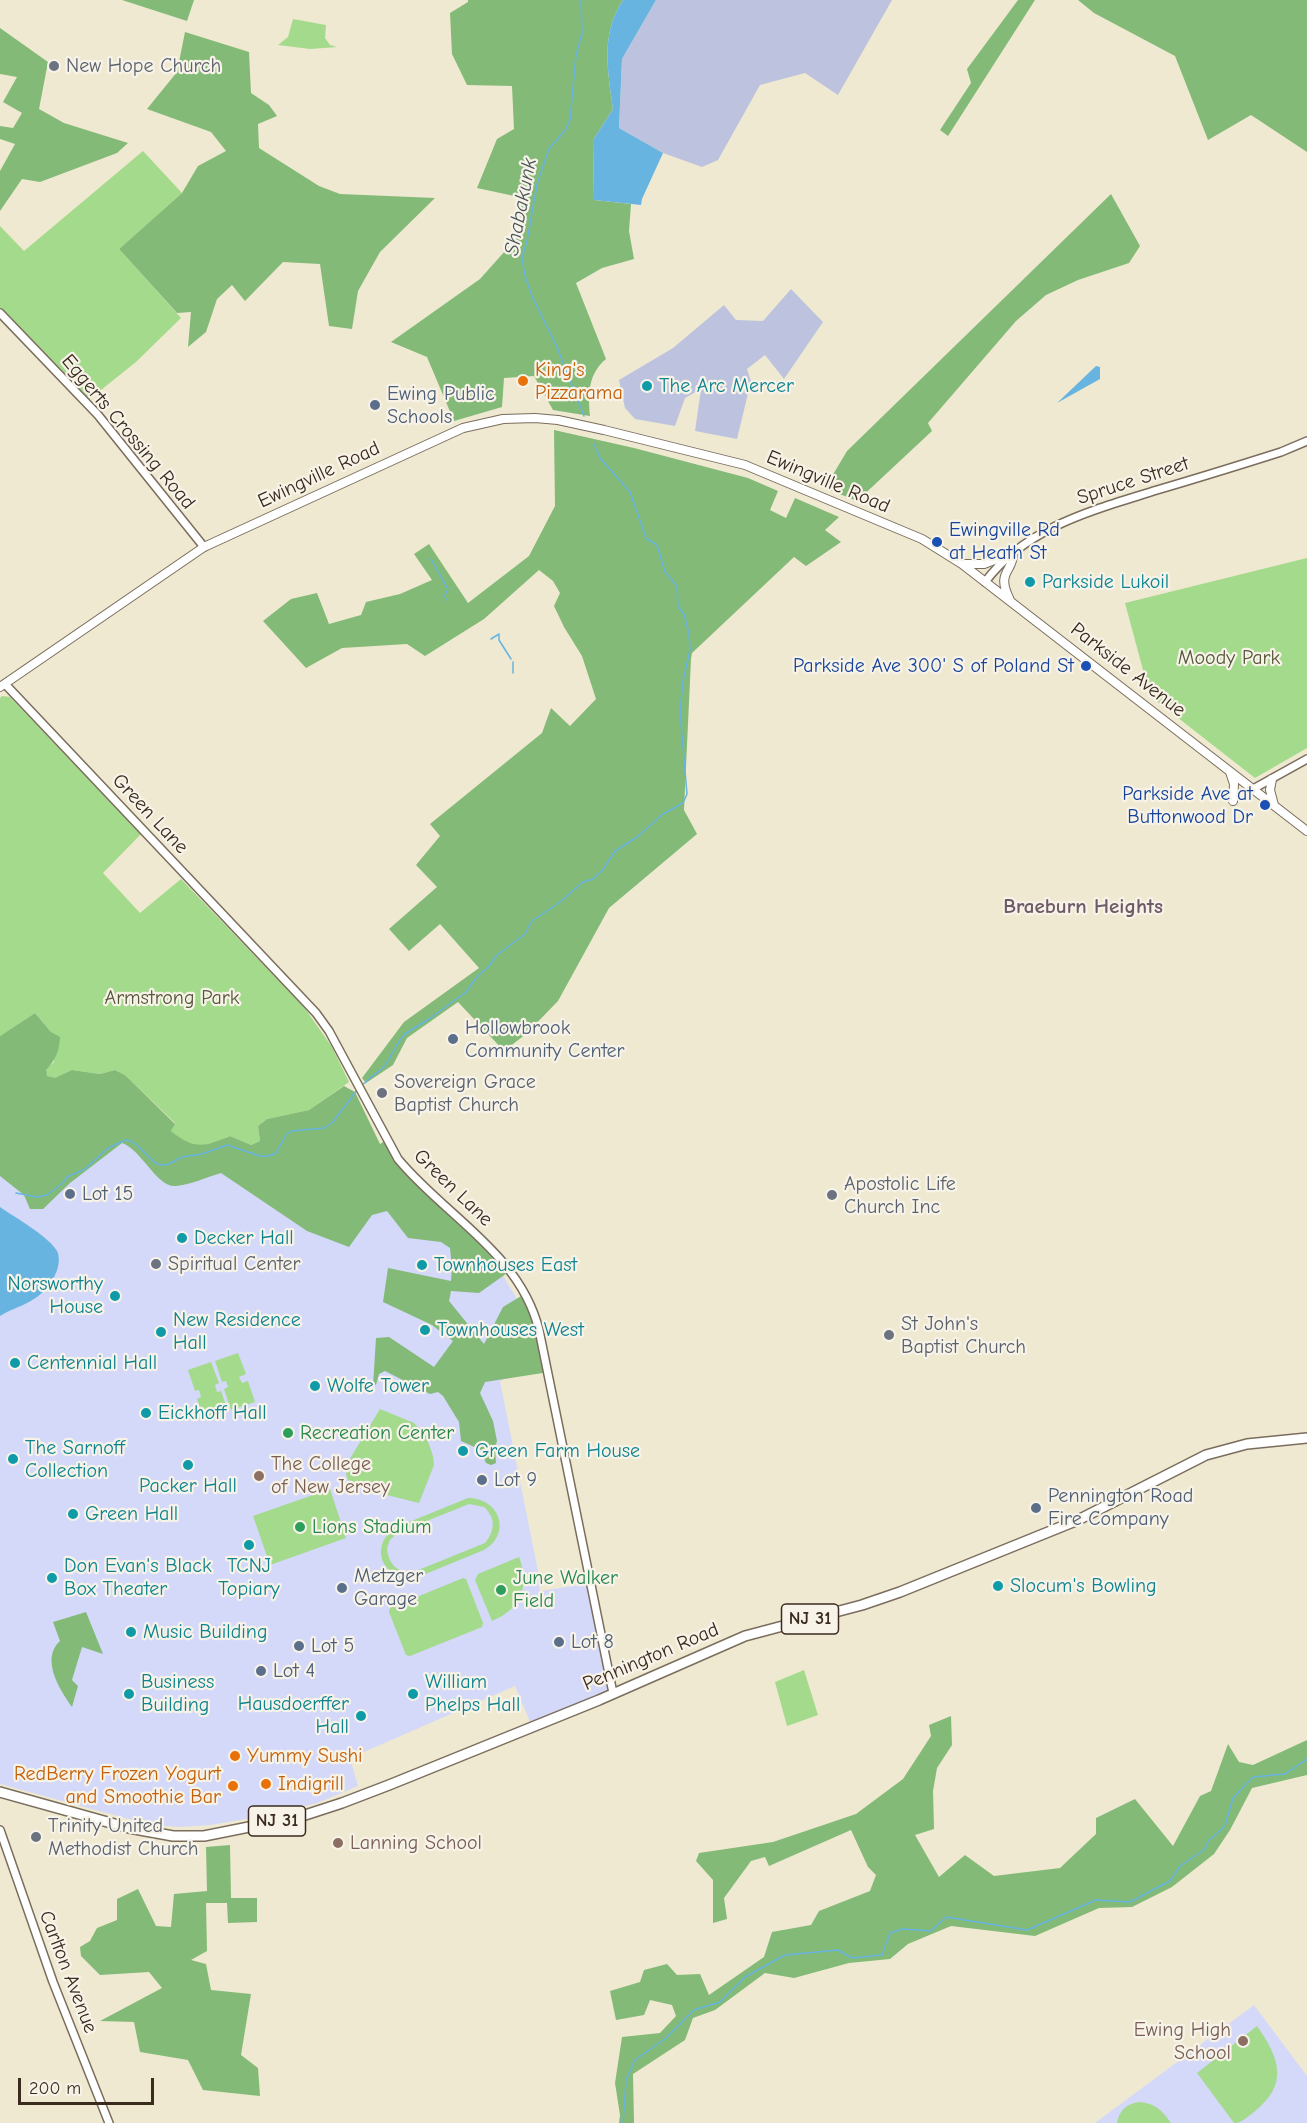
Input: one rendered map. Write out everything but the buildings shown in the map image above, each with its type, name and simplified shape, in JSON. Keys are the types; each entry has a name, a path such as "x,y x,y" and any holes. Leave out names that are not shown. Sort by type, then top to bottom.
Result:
{"main road":[{"name":"Ewingville Road","path":"2,686 204,547 451,432 483,422 519,418 549,419 746,465 926,541"},
{"name":"Parkside Avenue","path":"926,541 962,564 1011,601 1307,831"},
{"path":"962,564 971,566 984,564 1012,553 1013,557 1004,579 1004,586 1011,601"},
{"path":"1230,771 1234,784 1233,801"},
{"path":"1272,779 1269,788 1275,806"},
{"name":"Pennington Road","path":"0,1792 153,1833 173,1836 204,1836 299,1817 342,1803 754,1633 862,1605 900,1592 1085,1516 1206,1455 1247,1444 1307,1438"}],"street":[{"name":"Eggerts Crossing Road","path":"0,313 98,415 204,547"},
{"name":"Spruce Street","path":"985,582 1000,562 1012,553 1047,531 1081,514 1281,452 1307,441"},
{"name":"Green Lane","path":"2,686 316,1013 329,1031 399,1159 413,1176 492,1249 525,1295 535,1314 613,1693"},
{"path":"1253,789 1307,759"},
{"name":"Carlton Avenue","path":"0,1830 53,1982 109,2123"}],"shaded area":[{"path":"656,0 892,0 838,95 805,73 760,85 718,160 702,167 663,153 619,128 622,59"},
{"path":"791,289 823,322 784,379 765,355 747,369 751,381 737,439 695,431 701,389 685,398 675,426 635,419 625,408 619,380 673,348 724,305 736,320 763,321"},
{"name":"The College of New Jersey","path":"115,1132 409,1187 498,1267 523,1309 539,1366 500,1381 540,1591 586,1584 608,1691 531,1724 515,1686 350,1758 358,1786 317,1803 270,1815 210,1825 180,1827 151,1825 0,1784 0,1174"},
{"name":"Ewing High School","path":"1254,2005 1307,2076 1307,2123 1095,2123"}],"green space":[{"path":"122,0 194,0 187,21"},
{"path":"468,0 623,0 611,26 608,40 608,67 613,109 593,140 594,200 631,204 629,231 634,259 602,268 576,283 606,359 596,371 590,385 590,416 553,410 534,376 504,378 502,407 454,421 427,357 391,342 480,279 522,232 519,197 477,188 497,139 514,129 512,86 467,85 452,54 450,13"},
{"path":"1018,0 1035,0 948,136 940,130 971,83 967,69"},
{"path":"1078,0 1307,0 1307,152 1251,115 1208,140 1175,56 1094,13"},
{"path":"293,19 326,25 325,38 330,45 337,47 310,49 278,45 288,37"},
{"path":"0,28 48,62 39,109 64,123 128,143 117,153 40,182 22,179 0,211 0,171 15,144 0,139 0,126 13,128 22,113 3,102 17,77 0,74"},
{"path":"185,32 249,52 251,93 269,105 277,116 258,124 259,148 319,186 340,194 435,198 380,252 358,291 352,329 329,326 320,264 283,262 245,301 232,285 217,299 206,332 188,347 191,312 177,313 119,249 182,193 198,166 226,151 211,132 147,109 177,72"},
{"path":"143,151 182,193 119,249 181,318 136,362 86,402 0,313 0,226 24,251"},
{"path":"1111,194 1140,246 1129,263 1078,280 1046,295 1016,321 928,423 932,431 857,501 825,488 847,451"},
{"path":"554,430 748,478 778,491 770,510 786,518 795,498 839,517 825,530 841,542 806,566 794,557 692,653 684,810 697,834 609,908 558,1001 526,1034 504,1051 458,1002 407,1038 393,1065 366,1083 362,1078 404,1022 479,968 440,924 409,951 389,929 437,887 416,865 440,836 430,824 542,733 551,708 570,726 596,699 582,656 554,606 560,593 553,581 539,570 484,619 425,656 407,644 342,648 306,668 263,621 291,599 317,593 329,624 361,615 366,602 400,594 432,580 414,554 429,544 468,603 529,556 555,506"},
{"name":"Moody Park","path":"1307,558 1307,748 1255,778 1150,696 1125,603"},
{"name":"Armstrong Park","path":"10,697 141,834 103,873 140,913 181,879 304,1007 332,1047 349,1082 309,1110 267,1119 258,1126 260,1141 251,1145 230,1136 213,1143 199,1145 187,1142 171,1131 175,1123 125,1075 115,1070 100,1074 72,1070 55,1079 47,1076 45,1070 54,1062 51,1032 35,1013 0,1036 0,698"},
{"path":"35,1013 51,1032 60,1037 56,1055 46,1070 47,1076 55,1078 72,1070 100,1074 115,1070 125,1075 175,1124 171,1131 193,1144 213,1143 230,1136 251,1145 260,1141 258,1126 267,1119 309,1110 344,1086 355,1092 380,1144 389,1138 407,1166 510,1271 479,1293 451,1291 449,1301 484,1344 503,1307 526,1293 549,1372 485,1382 480,1393 493,1421 497,1441 496,1463 491,1465 486,1463 481,1450 461,1441 459,1422 443,1396 438,1392 430,1394 385,1371 379,1374 376,1385 373,1386 376,1338 389,1337 434,1367 453,1341 432,1325 383,1302 388,1268 451,1281 452,1267 450,1248 441,1242 408,1238 387,1211 372,1215 349,1247 307,1231 221,1173 187,1184 169,1185 162,1181 136,1153 122,1143 70,1183 43,1209 30,1209 24,1195 0,1176 0,1036"},
{"path":"238,1353 246,1374 239,1377 242,1383 248,1381 255,1402 231,1410 224,1389 228,1387 226,1381 222,1382 215,1361"},
{"path":"211,1362 219,1383 215,1385 217,1392 221,1391 228,1411 204,1419 197,1399 201,1397 199,1390 195,1391 188,1370"},
{"path":"380,1409 414,1423 426,1436 434,1465 419,1503 367,1490 348,1480 346,1474 351,1457"},
{"name":"Lions Stadium","path":"330,1489 346,1538 270,1565 253,1516"},
{"path":"468,1498 488,1504 495,1510 500,1527 493,1543 484,1550 401,1584 384,1564 381,1552 387,1535 397,1527","holes":["469,1504 484,1507 491,1516 493,1525 491,1534 485,1543 411,1573 397,1569 391,1562 387,1548 390,1540 397,1533"]},
{"name":"June Walker Field","path":"519,1557 524,1578 520,1595 510,1610 492,1621 475,1580 478,1574"},
{"path":"463,1578 466,1579 483,1623 482,1627 410,1656 406,1655 389,1612 390,1608"},
{"path":"86,1612 103,1654 82,1647 72,1680 78,1686 72,1707 54,1674 52,1657 54,1648 60,1641 53,1622"},
{"path":"804,1670 818,1715 787,1726 775,1682"},
{"path":"951,1716 952,1745 937,1768 933,1791 934,1829 915,1835 939,1877 965,1855 994,1876 1060,1868 1096,1834 1096,1818 1135,1799 1173,1846 1200,1796 1211,1791 1228,1744 1239,1762 1253,1765 1307,1740 1307,1775 1252,1788 1230,1830 1214,1854 1172,1887 1132,1907 1099,1908 1035,1936 951,1926 908,1944 890,1959 849,1963 794,1978 765,1973 715,2010 693,2018 685,2040 633,2074 634,2123 619,2123 615,2083 622,2037 660,2033 676,2016 672,2005 650,2000 644,2015 616,2020 610,1991 640,1982 644,1970 667,1964 677,1975 700,1974 709,1995 764,1957 772,1932 811,1925 819,1911 870,1891 876,1875 868,1867 851,1830 769,1866 765,1857 751,1861 724,1898 727,1919 713,1923 713,1880 696,1861 699,1853 773,1842 856,1814 903,1779 931,1736 929,1725"},
{"path":"230,1845 231,1898 257,1898 257,1922 228,1923 227,1903 206,1903 207,1951 191,1960 206,1964 211,1990 251,1994 241,2055 258,2068 260,2096 203,2090 188,2060 140,2052 134,2022 100,2021 162,1988 149,1972 100,1975 81,1956 80,1947 90,1941 97,1928 117,1920 117,1899 138,1889 156,1926 171,1927 174,1894 207,1891 206,1847"},
{"path":"1257,2026 1275,2060 1276,2081 1265,2102 1240,2122 1234,2123 1197,2073"},
{"path":"1139,2102 1158,2108 1171,2123 1117,2123 1124,2109 1130,2104"}],"water":[{"path":"623,0 656,0 622,59 619,128 663,153 641,205 594,200 593,140 613,109 608,67 608,40 611,26"},
{"path":"1096,366 1100,367 1100,379 1057,403"},
{"path":"0,1207 48,1241 58,1253 59,1259 56,1273 44,1291 29,1302 0,1316"}],"waterway":[{"name":"Shabakunk","path":"581,0 582,33 576,55 570,120 566,129 549,149 537,184 522,258 532,296 556,345 584,416"},
{"path":"362,1085 385,1066 405,1034 466,992 496,956 525,934 532,921 560,902 583,882 593,879 602,871 615,851 637,837 663,814 683,803 687,794 680,712 683,681 690,650 684,614 678,607 677,586 665,572 657,545 646,538 630,492 600,458 594,444"},
{"path":"431,559 448,589 445,595 446,600"},
{"path":"491,639 499,634 499,640 511,659"},
{"path":"513,662 513,673"},
{"path":"16,1193 37,1197 47,1195 67,1177 85,1169 107,1149 125,1140 137,1145 155,1163 161,1165 227,1145 260,1156 269,1156 276,1153 286,1135 292,1131 324,1128 333,1122 357,1090"},
{"path":"623,2123 626,2080 635,2060 666,2038 694,2010 720,2002 745,1977 785,1955 838,1950 852,1958 882,1955 890,1933 903,1929 931,1931 946,1917 1027,1930 1096,1900 1130,1902 1170,1881 1180,1866 1205,1849 1208,1841 1225,1826 1233,1798 1253,1777 1285,1774 1307,1759"}],"place":[{"name":"New Hope Church","path":"54,66"},
{"name":"King's Pizzarama","path":"523,381"},
{"name":"The Arc Mercer","path":"647,386"},
{"name":"Ewing Public Schools","path":"375,405"},
{"name":"Ewingville Rd at Heath St","path":"937,542"},
{"name":"Parkside Lukoil","path":"1030,582"},
{"name":"Parkside Ave 300' S of Poland St","path":"1086,666"},
{"name":"Parkside Ave at Buttonwood Dr","path":"1265,805"},
{"name":"Hollowbrook Community Center","path":"453,1039"},
{"name":"Sovereign Grace Baptist Church","path":"382,1093"},
{"name":"Lot 15","path":"70,1194"},
{"name":"Apostolic Life Church Inc","path":"832,1195"},
{"name":"Decker Hall","path":"182,1238"},
{"name":"Spiritual Center","path":"156,1264"},
{"name":"Townhouses East","path":"422,1265"},
{"name":"Norsworthy House","path":"115,1296"},
{"name":"Townhouses West","path":"425,1330"},
{"name":"New Residence Hall","path":"161,1332"},
{"name":"St John's Baptist Church","path":"889,1335"},
{"name":"Centennial Hall","path":"15,1363"},
{"name":"Wolfe Tower","path":"315,1386"},
{"name":"Eickhoff Hall","path":"146,1413"},
{"name":"Recreation Center","path":"288,1433"},
{"name":"Green Farm House","path":"463,1451"},
{"name":"The Sarnoff Collection","path":"13,1459"},
{"name":"Packer Hall","path":"188,1465"},
{"name":"The College of New Jersey","path":"259,1476"},
{"name":"Lot 9","path":"482,1480"},
{"name":"Pennington Road Fire Company","path":"1036,1508"},
{"name":"Green Hall","path":"73,1514"},
{"name":"Lions Stadium","path":"300,1527"},
{"name":"TCNJ Topiary","path":"249,1545"},
{"name":"Don Evan's Black Box Theater","path":"52,1578"},
{"name":"Slocum's Bowling","path":"998,1586"},
{"name":"Metzger Garage","path":"342,1588"},
{"name":"June Walker Field","path":"501,1590"},
{"name":"Music Building","path":"131,1632"},
{"name":"Lot 8","path":"559,1642"},
{"name":"Lot 5","path":"299,1646"},
{"name":"Lot 4","path":"261,1671"},
{"name":"Business Building","path":"129,1694"},
{"name":"William Phelps Hall","path":"413,1694"},
{"name":"Hausdoerffer Hall","path":"361,1716"},
{"name":"Yummy Sushi","path":"235,1756"},
{"name":"Indigrill","path":"266,1784"},
{"name":"RedBerry Frozen Yogurt and Smoothie Bar","path":"233,1786"},
{"name":"Trinity United Methodist Church","path":"36,1837"},
{"name":"Lanning School","path":"338,1843"},
{"name":"Ewing High School","path":"1243,2041"}],"district":[{"name":"Braeburn Heights","path":"1083,907"}]}
